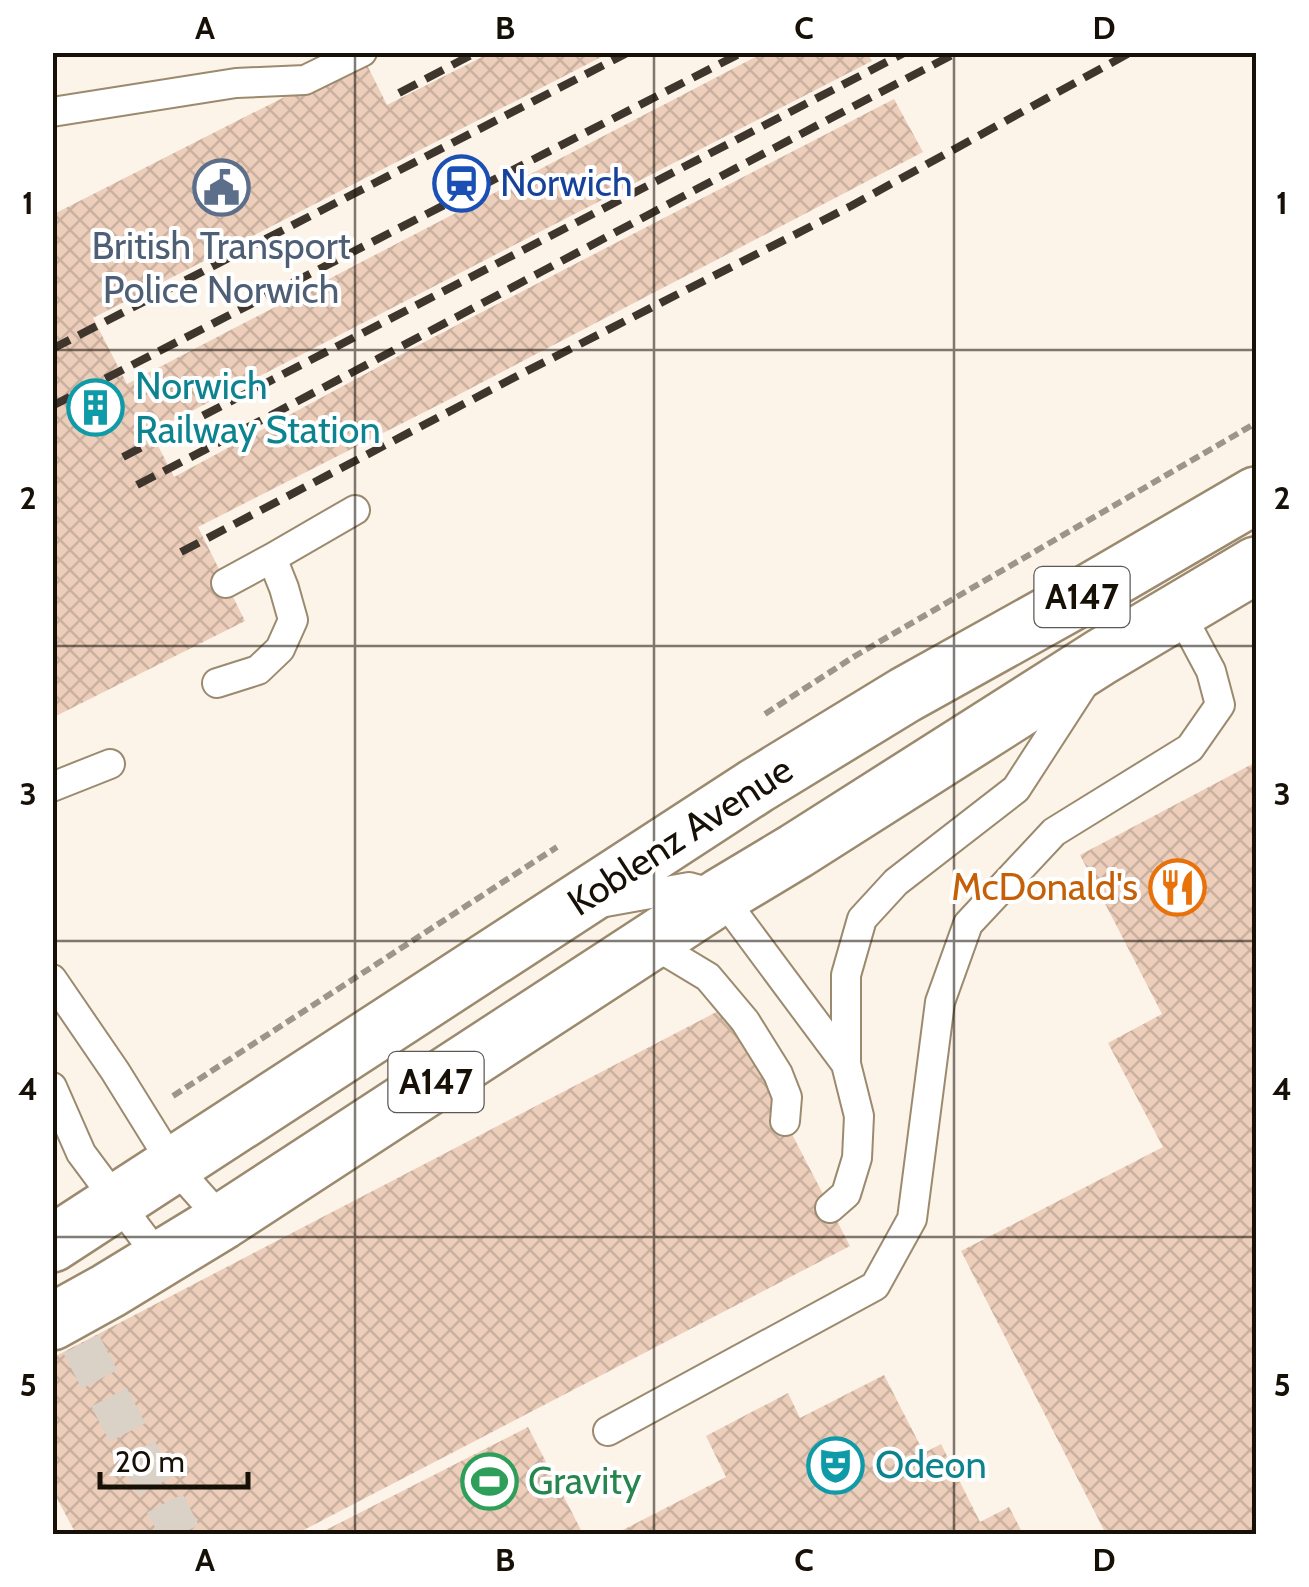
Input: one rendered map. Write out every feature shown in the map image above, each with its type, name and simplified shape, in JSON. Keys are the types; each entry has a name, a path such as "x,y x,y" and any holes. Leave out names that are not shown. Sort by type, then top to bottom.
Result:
{"main road":[{"name":"Koblenz Avenue","path":"118,1202 756,786 905,695 1256,495"},
{"name":"Koblenz Avenue","path":"222,1221 721,896 1100,657 1256,565"},
{"name":"A147","path":"52,1244 118,1202"},
{"name":"A147","path":"52,1322 222,1221"}],"lane":[{"path":"52,112 236,83 305,80 362,52"},
{"path":"226,583 354,510"},
{"path":"217,683 258,670 280,649 293,620 272,558"},
{"path":"608,1431 874,1286 912,1219 940,1002 968,924 1054,832 1190,748 1220,705 1211,671 1179,611"},
{"path":"830,1208 846,1194 857,1158 859,1116 846,1064 846,974 862,919 896,882 1016,789 1100,657"},
{"path":"52,787 110,764"},
{"path":"566,909 689,887 721,896 846,1064"},
{"path":"650,942 708,978 746,1021 787,1097 785,1121"},
{"path":"52,980 174,1166 222,1221"},
{"path":"52,1087 81,1153 160,1260"}],"building":[{"path":"492,52 611,52 93,318 127,384 765,52 867,52 872,61 151,432 174,477 430,339 894,99 923,152 198,527 245,621 52,718 52,215 363,57 387,105"},
{"path":"1256,762 1256,1534 1106,1534 961,1251 1163,1147 1108,1043 1162,1014 1080,855"},
{"path":"726,1007 850,1246 296,1534 76,1534 52,1489 52,1358"},
{"name":"Odeon","path":"884,1375 924,1453 941,1444 980,1522 1009,1507 1023,1534 615,1534 726,1477 706,1436 788,1393 800,1418"},
{"name":"Gravity","path":"528,1427 583,1534 318,1534"}],"tunnel":[{"path":"81,1344 181,1534"}],"railway":[{"path":"399,93 477,52"},
{"path":"52,349 629,52"},
{"path":"52,406 743,52"},
{"path":"123,457 906,52"},
{"path":"137,485 958,52"},
{"path":"181,552 851,206 1131,52"}],"place":[{"name":"Norwich","path":"461,183"},
{"name":"British Transport Police Norwich","path":"221,188"},
{"name":"Norwich Railway Station","path":"96,408"},
{"name":"McDonald's","path":"1177,887"},
{"name":"Odeon","path":"836,1465"},
{"name":"Gravity","path":"489,1481"}]}
